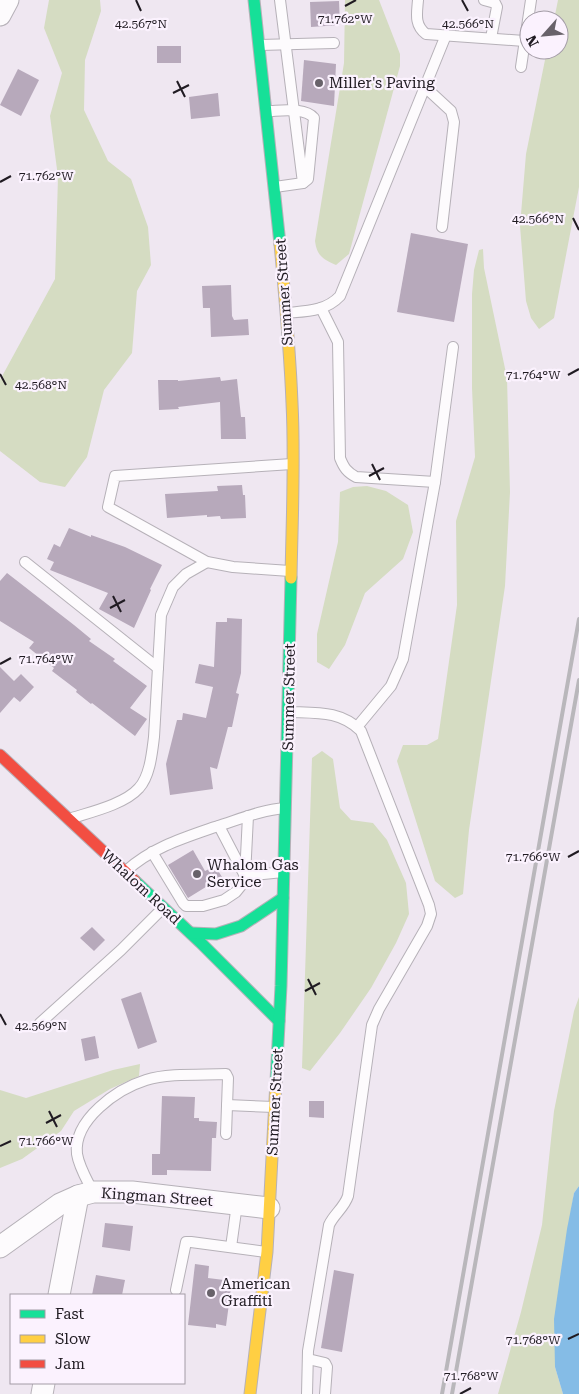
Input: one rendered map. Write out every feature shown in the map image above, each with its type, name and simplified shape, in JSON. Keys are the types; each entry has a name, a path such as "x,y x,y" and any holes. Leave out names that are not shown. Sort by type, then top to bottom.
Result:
{"main road":[{"name":"Summer Street","path":"250,1394 267,1252 279,1021 289,712 293,464 292,404 286,313 275,187 254,0"},
{"name":"Whalom Road","path":"0,755 164,907 279,1021"},
{"path":"190,933 216,934 241,926 283,898"}],"street":[{"path":"0,15 8,0"},
{"name":"Kingman Street","path":"0,1247 60,1204 86,1194 132,1192 269,1208"},
{"path":"60,1294 86,1194"}],"lane":[{"path":"280,0 303,183"},
{"path":"418,0 416,19 418,26 426,34 519,41"},
{"path":"484,0 495,3 497,7 491,38"},
{"path":"286,313 322,308 330,305 340,296 446,35"},
{"path":"259,45 334,43"},
{"path":"520,67 521,60"},
{"path":"425,87 451,111 454,122 442,227"},
{"path":"266,111 294,111 309,114 314,118 308,179 303,183 275,187"},
{"path":"322,308 338,342 340,458 344,468 356,477 435,482"},
{"path":"357,727 391,686 403,659 435,482 453,346"},
{"path":"292,571 233,567 207,562 108,508 115,476 293,464"},
{"path":"25,562 158,668"},
{"path":"69,819 123,799 135,792 144,781 152,756 154,737 161,615 168,596 179,580 194,568 207,562"},
{"path":"289,712 331,714 346,719 361,731 429,904 431,914 427,926 379,1009 372,1025 348,1196 344,1205 329,1225 308,1359 307,1394"},
{"path":"125,872 138,860 178,840 271,809 286,808"},
{"path":"152,852 186,906 214,903 230,897 240,887 245,876 248,816"},
{"path":"219,826 245,876"},
{"path":"245,876 284,872"},
{"path":"178,921 186,906"},
{"path":"40,1023 121,950 164,907"},
{"path":"86,1194 79,1163 78,1139 88,1119 107,1101 139,1083 156,1078 226,1074 228,1078 226,1134"},
{"path":"227,1105 274,1107"},
{"path":"231,1247 237,1204"},
{"path":"176,1290 186,1242 267,1252"},
{"path":"308,1359 325,1363 327,1367 325,1394"}],"green space":[{"path":"49,0 100,0 101,11 85,60 84,110 108,161 131,179 148,227 151,265 137,291 132,353 104,390 87,457 65,487 40,482 0,451 0,380 55,279 58,177 50,116 62,73 44,28"},
{"path":"345,0 379,0 400,54 400,66 349,254 336,265 321,256 315,241 344,63"},
{"path":"558,0 579,0 579,187 554,318 539,329 531,318 526,301 520,226 526,154 545,60 569,60 569,10 556,10"},
{"path":"483,249 484,268 507,378 510,492 505,586 469,830 463,894 455,898 435,881 397,761 403,745 427,745 438,739 457,605 456,521 475,457 472,388 472,294 474,270 479,250"},
{"path":"367,486 386,491 408,505 413,532 403,559 365,593 345,645 329,669 317,662 317,634 338,542 340,492 353,487"},
{"path":"322,751 333,759 340,808 351,820 373,823 387,840 406,883 409,914 396,943 371,988 340,1033 310,1071 302,1068 312,758"},
{"path":"579,997 579,1186 574,1193 562,1268 555,1367 563,1394 498,1394 521,1312 542,1225 554,1111 574,1011"},
{"path":"140,1064 139,1076 110,1089 74,1111 61,1131 22,1159 0,1168 0,1090 26,1098 113,1070"}],"water":[{"path":"579,1186 579,1394 563,1394 555,1367 554,1319 567,1229 574,1193"}],"building":[{"path":"339,1 340,25 311,27 310,2"},
{"path":"157,46 181,46 181,63 157,63"},
{"name":"Miller's Paving","path":"304,60 336,64 334,106 301,101"},
{"path":"18,69 39,80 21,116 0,105"},
{"path":"218,93 220,116 191,119 189,97"},
{"path":"411,233 468,244 454,322 397,312"},
{"path":"231,285 232,316 234,320 248,319 249,335 211,337 210,308 203,308 202,286"},
{"path":"220,377 221,381 237,379 241,417 245,417 246,439 221,439 220,402 178,407 179,409 159,410 158,380 178,381"},
{"path":"242,485 243,495 245,495 246,518 221,519 220,516 207,517 207,515 167,518 165,494 218,491 217,486"},
{"path":"69,528 125,547 162,565 134,628 99,609 108,593 50,570 54,562 47,559 54,544 60,547"},
{"path":"7,573 91,639 89,641 115,659 113,661 147,686 130,708 147,719 135,736 91,704 76,692 77,690 52,671 54,668 29,648 34,642 0,621 0,581"},
{"path":"227,618 242,619 241,673 236,693 239,694 232,727 228,727 217,769 210,767 213,789 170,795 166,764 177,720 182,720 183,713 206,718 213,687 195,683 199,664 214,667 216,622 227,622"},
{"path":"0,667 14,681 21,674 34,687 20,702 14,697 0,713"},
{"name":"Whalom Gas Service","path":"193,850 205,871 215,866 222,877 188,898 168,865"},
{"path":"92,927 105,940 94,951 80,938"},
{"path":"141,992 157,1042 138,1049 121,999"},
{"path":"95,1036 99,1058 85,1061 81,1039"},
{"path":"162,1096 195,1097 194,1118 199,1118 199,1121 217,1122 216,1138 212,1138 211,1171 167,1170 167,1175 152,1175 152,1154 160,1154"},
{"path":"309,1101 324,1101 324,1118 309,1117"},
{"path":"105,1223 133,1226 130,1251 102,1247"},
{"name":"American Graffiti","path":"195,1264 209,1266 208,1278 232,1281 226,1326 216,1324 216,1328 188,1325"},
{"path":"334,1270 354,1274 342,1352 321,1348"},
{"path":"96,1275 125,1280 122,1294 92,1294"}],"railway":[{"path":"442,1394 579,619"},
{"path":"452,1394 579,680"}],"traffic: fast":[{"path":"254,0 280,244"},
{"path":"276,1081 281,986 291,578"},
{"path":"135,881 201,943 279,1021"},
{"path":"191,933 216,934 241,926 283,898"}],"traffic: slow":[{"path":"280,244 289,343 293,425 291,578"},
{"path":"250,1394 267,1252 276,1081"}],"traffic: jam":[{"path":"0,755 135,881"}],"place":[{"name":"Miller's Paving","path":"319,83"},
{"name":"Whalom Gas Service","path":"197,874"},
{"name":"American Graffiti","path":"211,1293"}]}
